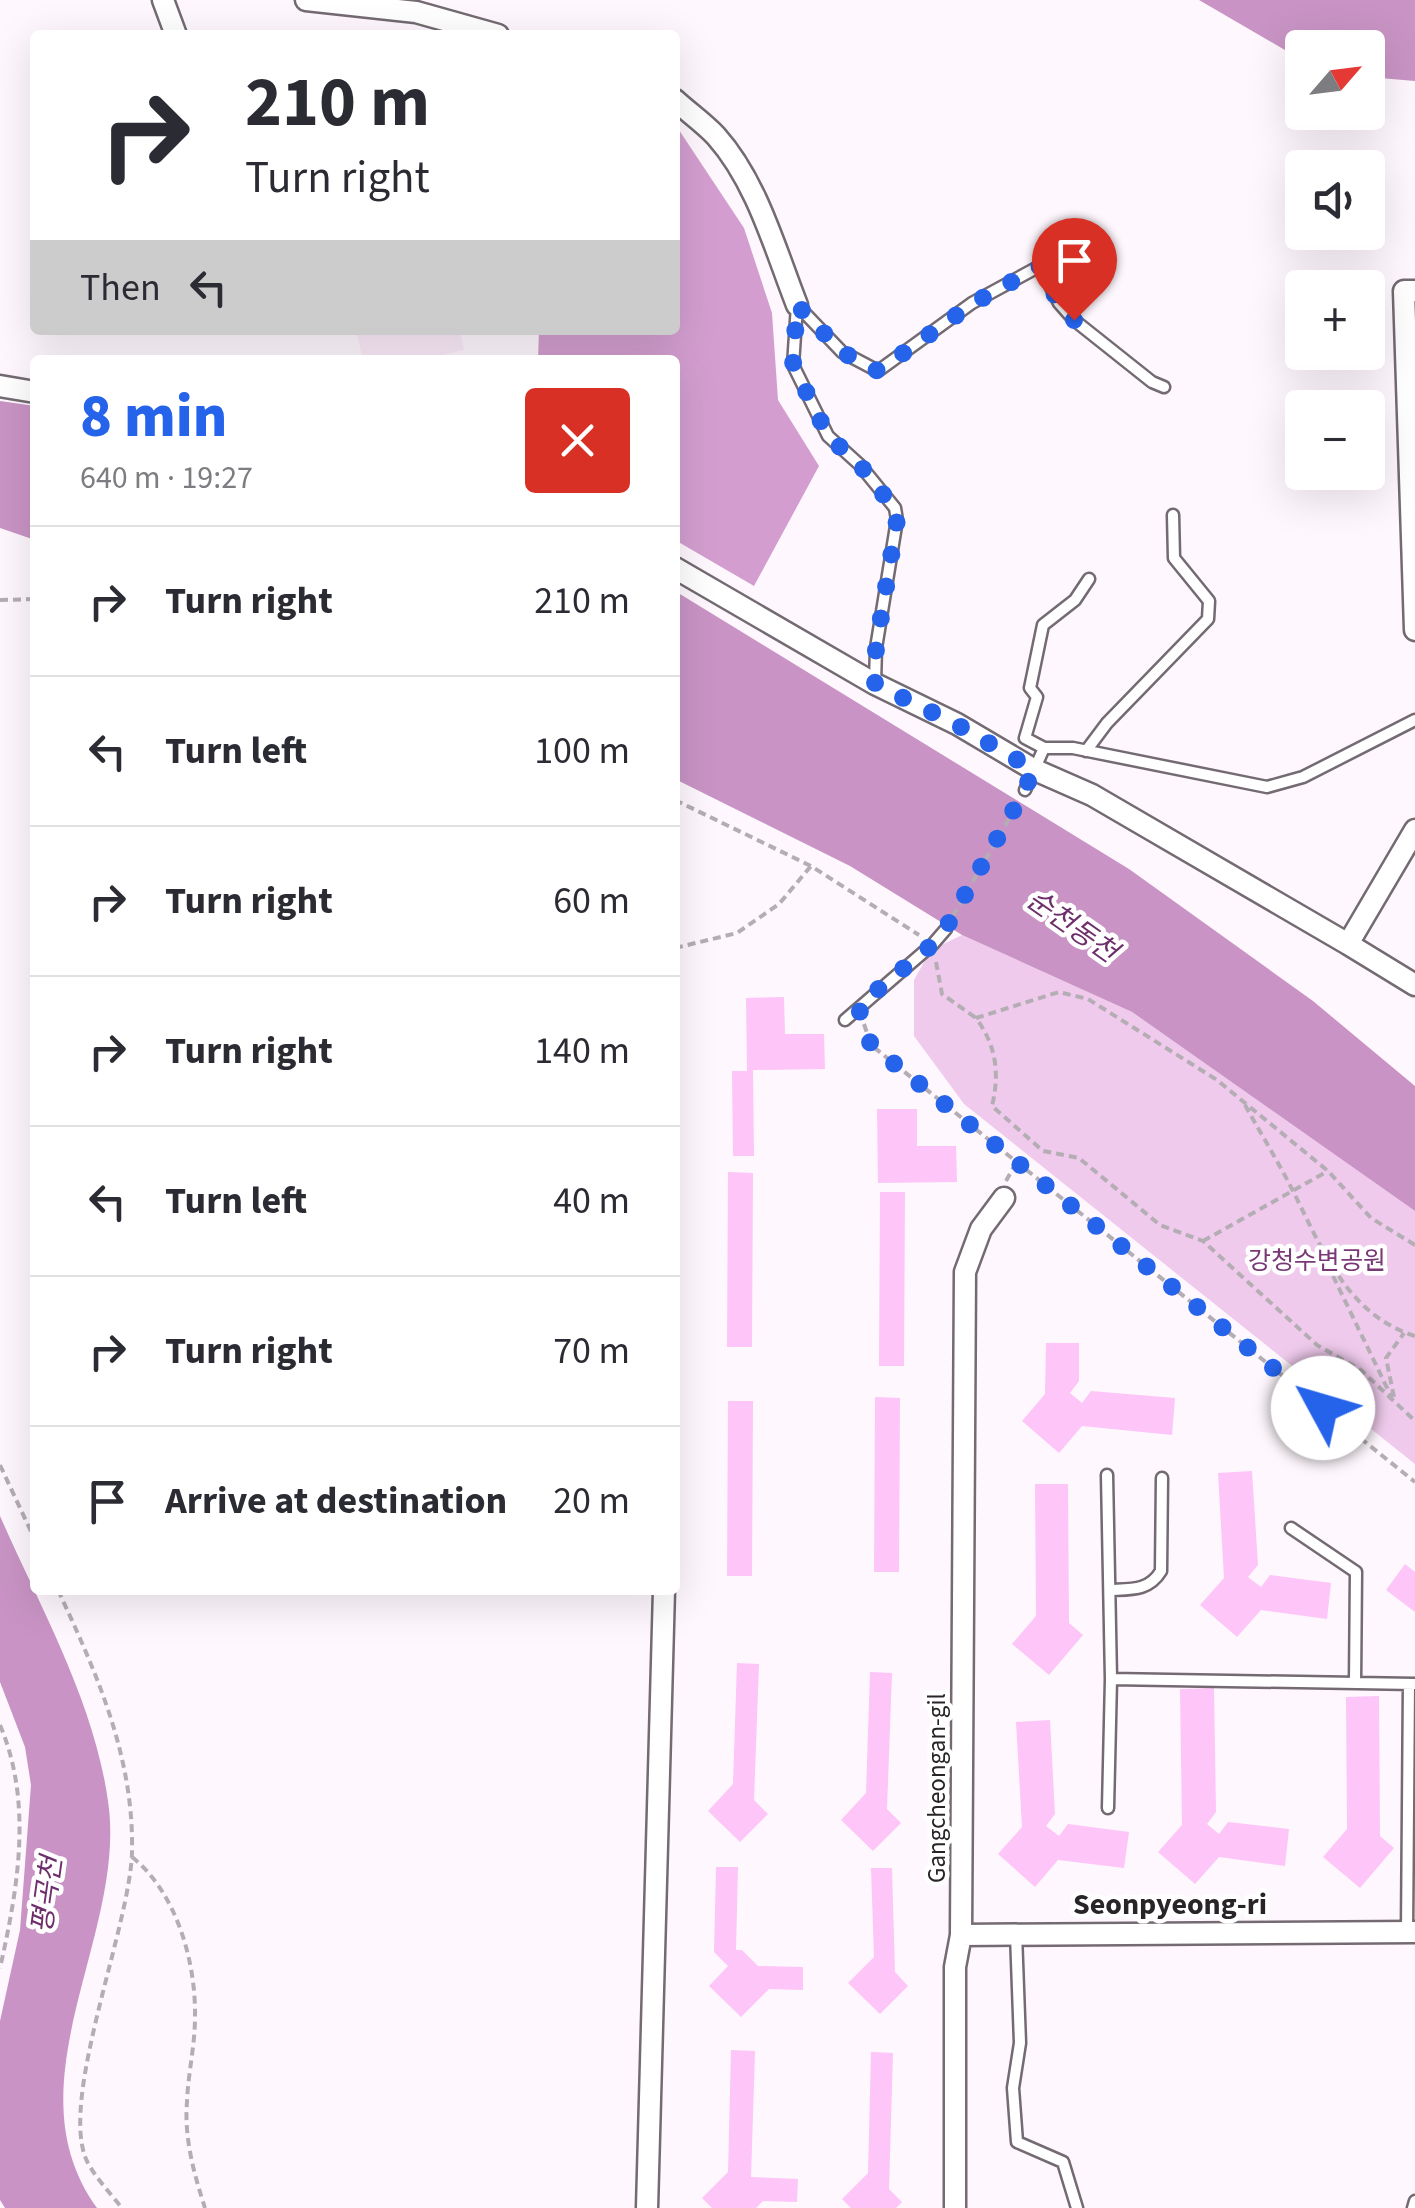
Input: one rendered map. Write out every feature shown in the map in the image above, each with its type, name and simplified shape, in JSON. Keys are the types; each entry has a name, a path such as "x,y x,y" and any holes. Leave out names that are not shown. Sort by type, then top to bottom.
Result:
{"street":[{"path":"163,0 174,30"},
{"path":"306,0 416,12 480,30"},
{"path":"680,105 717,138 744,179 760,207 797,305"},
{"path":"1415,291 1404,291 1415,630"},
{"path":"0,386 30,391"},
{"path":"680,571 875,684 956,724 1033,769 1092,795 1415,985"},
{"path":"1348,944 1415,830"},
{"name":"Gangcheongan-gil","path":"955,2208 955,1967 961,1935 965,1272 981,1229 1004,1198"},
{"path":"648,2208 664,1595"},
{"path":"961,1935 1411,1932"}],"lane":[{"path":"797,305 842,352 878,371 972,304 1040,266 1059,303 1074,320 1152,382 1164,387"},
{"path":"797,305 793,365 828,436 860,465 894,508 897,520 876,648 875,684"},
{"path":"1086,750 1107,723 1208,619 1209,602 1174,558 1173,515"},
{"path":"1088,579 1075,600 1043,625 1030,688 1037,697 1025,738 1044,748 1086,750 1267,787 1303,777 1415,720"},
{"path":"1025,790 1044,748"},
{"path":"845,1020 933,944 946,928"},
{"path":"1108,1475 1108,1808"},
{"path":"1110,1590 1138,1589 1154,1583 1161,1572 1162,1478"},
{"path":"1291,1528 1356,1572 1355,1683"},
{"path":"1111,1680 1412,1684 1411,1932"},
{"path":"1016,1934 1020,2043 1013,2088 1017,2142 1063,2162 1077,2208"}],"path":[{"path":"0,600 30,599"},
{"path":"946,928 1025,790"},
{"path":"680,802 812,866 933,944 942,994 976,1018 994,1042 996,1091 992,1106 1043,1151 1079,1158 1160,1225 1203,1241 1317,1345 1360,1370 1415,1421"},
{"path":"680,947 738,933 779,904 812,866"},
{"path":"976,1018 1060,992 1088,1000 1217,1080 1328,1170 1371,1218 1415,1245"},
{"path":"858,1006 871,1045 1415,1482"},
{"path":"1244,1102 1292,1190 1394,1402"},
{"path":"1203,1241 1328,1170"},
{"path":"1328,1264 1348,1291 1392,1328 1415,1336"},
{"path":"1394,1402 1386,1358 1405,1332"},
{"path":"0,1465 30,1529"},
{"path":"60,1595 118,1737 127,1771 132,1857 79,2111 86,2158 122,2208"},
{"path":"0,1724 13,1761 20,1831 13,1908 0,1968"},
{"path":"132,1857 154,1874 181,1929 196,2012 186,2104 191,2166 205,2208"}],"shaded area":[{"path":"680,132 744,228 772,313 778,400 819,466 754,586 680,543 680,355 538,355 539,335 680,335"},
{"path":"357,335 461,335 464,350 443,355 362,355"}],"green space":[{"name":"강청수변공원","path":"962,935 1132,1012 1415,1211 1415,1464 964,1104 914,1036 914,980 931,950"}],"water":[{"path":"1199,0 1415,0 1415,81 1385,78 1385,30 1285,30 1285,50"},
{"path":"0,401 30,405 30,538 0,528"},
{"name":"순천동천","path":"680,594 1129,869 1313,1001 1415,1086 1415,1211 1132,1012 962,935 850,866 680,781"},
{"name":"평곡천","path":"0,1516 30,1581 30,1595 36,1595 78,1691 91,1727 108,1801 110,1852 66,2060 64,2111 72,2160 97,2208 5,2208 0,2200 0,2021 20,1930 31,1785 25,1747 0,1682"}],"building":[{"path":"784,997 785,1034 824,1034 825,1069 753,1070 754,1156 733,1156 732,1071 747,1071 746,998"},
{"path":"877,1109 917,1109 917,1146 956,1146 957,1182 878,1183"},
{"path":"728,1172 753,1173 752,1347 727,1347"},
{"path":"880,1192 905,1192 904,1366 879,1366"},
{"path":"1046,1343 1079,1343 1079,1381 1070,1393 1082,1403 1091,1391 1175,1398 1172,1435 1082,1426 1059,1453 1022,1421 1045,1394"},
{"path":"875,1397 900,1398 899,1572 874,1572"},
{"path":"728,1401 753,1401 752,1576 727,1576"},
{"path":"1252,1471 1258,1565 1248,1577 1261,1587 1270,1575 1331,1583 1327,1619 1261,1610 1237,1637 1200,1605 1224,1578 1218,1473"},
{"path":"1035,1484 1068,1484 1069,1623 1083,1635 1049,1675 1012,1644 1036,1616"},
{"path":"1405,1564 1415,1572 1415,1612 1386,1590"},
{"path":"737,1663 759,1664 754,1800 768,1814 740,1842 708,1811 733,1784"},
{"path":"870,1672 892,1673 887,1809 901,1823 873,1851 841,1820 866,1793"},
{"path":"1214,1688 1216,1812 1207,1824 1219,1834 1228,1822 1289,1829 1285,1866 1219,1857 1195,1884 1158,1852 1182,1825 1180,1689"},
{"path":"1379,1696 1380,1836 1394,1848 1360,1888 1323,1857 1347,1829 1346,1697"},
{"path":"1050,1720 1055,1814 1046,1826 1059,1836 1068,1824 1129,1832 1124,1868 1058,1860 1035,1887 998,1854 1022,1827 1016,1722"},
{"path":"716,1867 738,1867 736,1950 742,1950 758,1966 803,1967 803,1990 769,1989 741,2017 709,1986 728,1966 714,1952"},
{"path":"871,1868 892,1868 895,1972 908,1986 880,2014 848,1983 874,1957"},
{"path":"731,2050 755,2051 751,2177 798,2179 797,2202 763,2201 756,2208 712,2208 702,2198 728,2172"},
{"path":"871,2052 893,2053 889,2189 902,2202 896,2208 851,2208 842,2199 868,2173"}],"district":[{"name":"Seonpyeong-ri","path":"1170,1904"}],"route":[{"path":"1074,320 1059,303 1040,266 972,304 878,371 842,352 797,305 793,365 828,436 860,465 894,508 897,520 876,648 875,684 956,724 1033,769 1025,790 946,928 933,944 858,1006 871,1045 1323,1408"}]}
